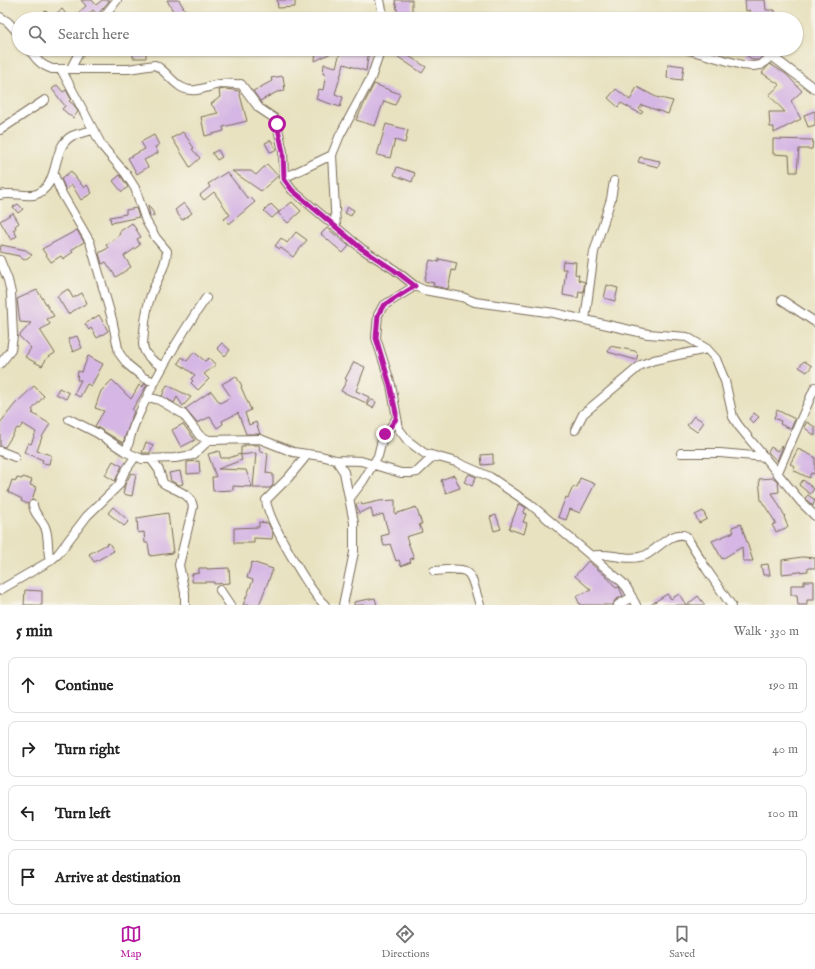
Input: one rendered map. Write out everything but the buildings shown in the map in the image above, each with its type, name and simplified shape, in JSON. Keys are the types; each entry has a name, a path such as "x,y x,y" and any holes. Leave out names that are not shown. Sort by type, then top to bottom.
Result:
{"street":[{"path":"108,12 117,0"},
{"path":"380,0 383,12"},
{"path":"0,16 12,26"},
{"path":"33,56 43,66 61,70 71,68 128,69 155,64 180,86 188,90 196,91 226,83 233,86 241,84 259,108 274,118 277,124 283,152 284,179 298,196 319,211 362,249 415,286 434,293 462,297 475,302 554,313 648,334 680,335 688,337 707,349 716,360 720,368 733,417 801,502 815,516"},
{"path":"71,68 77,56"},
{"path":"336,227 332,155 340,135 371,78 379,56"},
{"path":"710,56 742,65 753,66 761,65 769,58 773,57 815,88"},
{"path":"61,70 102,146 126,174 135,188 146,221 156,238 167,251 167,260 150,297 143,344 144,351 150,358 163,366"},
{"path":"0,130 45,100"},
{"path":"0,195 11,193 30,196 38,194 47,187 54,175 60,151 65,141 72,136 93,130"},
{"path":"284,176 290,175 332,155"},
{"path":"54,175 60,192 90,242 112,319 119,353 128,365 144,378 155,382"},
{"path":"585,320 594,252 611,199 614,181"},
{"path":"0,260 3,276 11,294 14,336 11,350 0,364"},
{"path":"415,286 383,306 378,315 376,328 379,349 394,400 396,419 399,429 408,441 417,449 434,456 456,462 490,476 530,504 622,582 634,601 618,605"},
{"path":"126,452 135,423 163,366 178,340 206,298"},
{"path":"782,300 815,322"},
{"path":"575,430 583,414 641,365 654,360 707,349"},
{"path":"778,472 815,387"},
{"path":"148,397 159,400 182,414 200,436 209,440 260,439 293,452 336,460 373,464 395,471 411,473 417,472 434,456"},
{"path":"69,419 96,433 135,457 151,459 175,458 193,455 209,440"},
{"path":"350,498 380,452 382,440 396,419"},
{"path":"0,451 16,457"},
{"path":"680,453 720,453 765,457"},
{"path":"308,454 289,477 266,500 284,544 313,591 325,605"},
{"path":"0,590 50,561 70,540 87,516 119,485 124,473 135,457"},
{"path":"151,459 159,470 163,483 186,495 192,501 193,507 179,565 186,593 185,605"},
{"path":"336,460 344,472 350,498 355,543 343,605"},
{"path":"33,505 34,511 45,525 47,531 47,550 50,561"},
{"path":"591,556 602,554 623,558 635,558 646,555 675,536 681,534 686,536 731,605"},
{"path":"434,571 461,568 466,571 470,575 480,605"},
{"path":"220,590 230,605"}],"route":[{"path":"277,124 283,152 284,179 292,190 319,211 362,249 415,286 383,306 378,315 376,338 390,385 396,413 396,419 385,434"}]}
